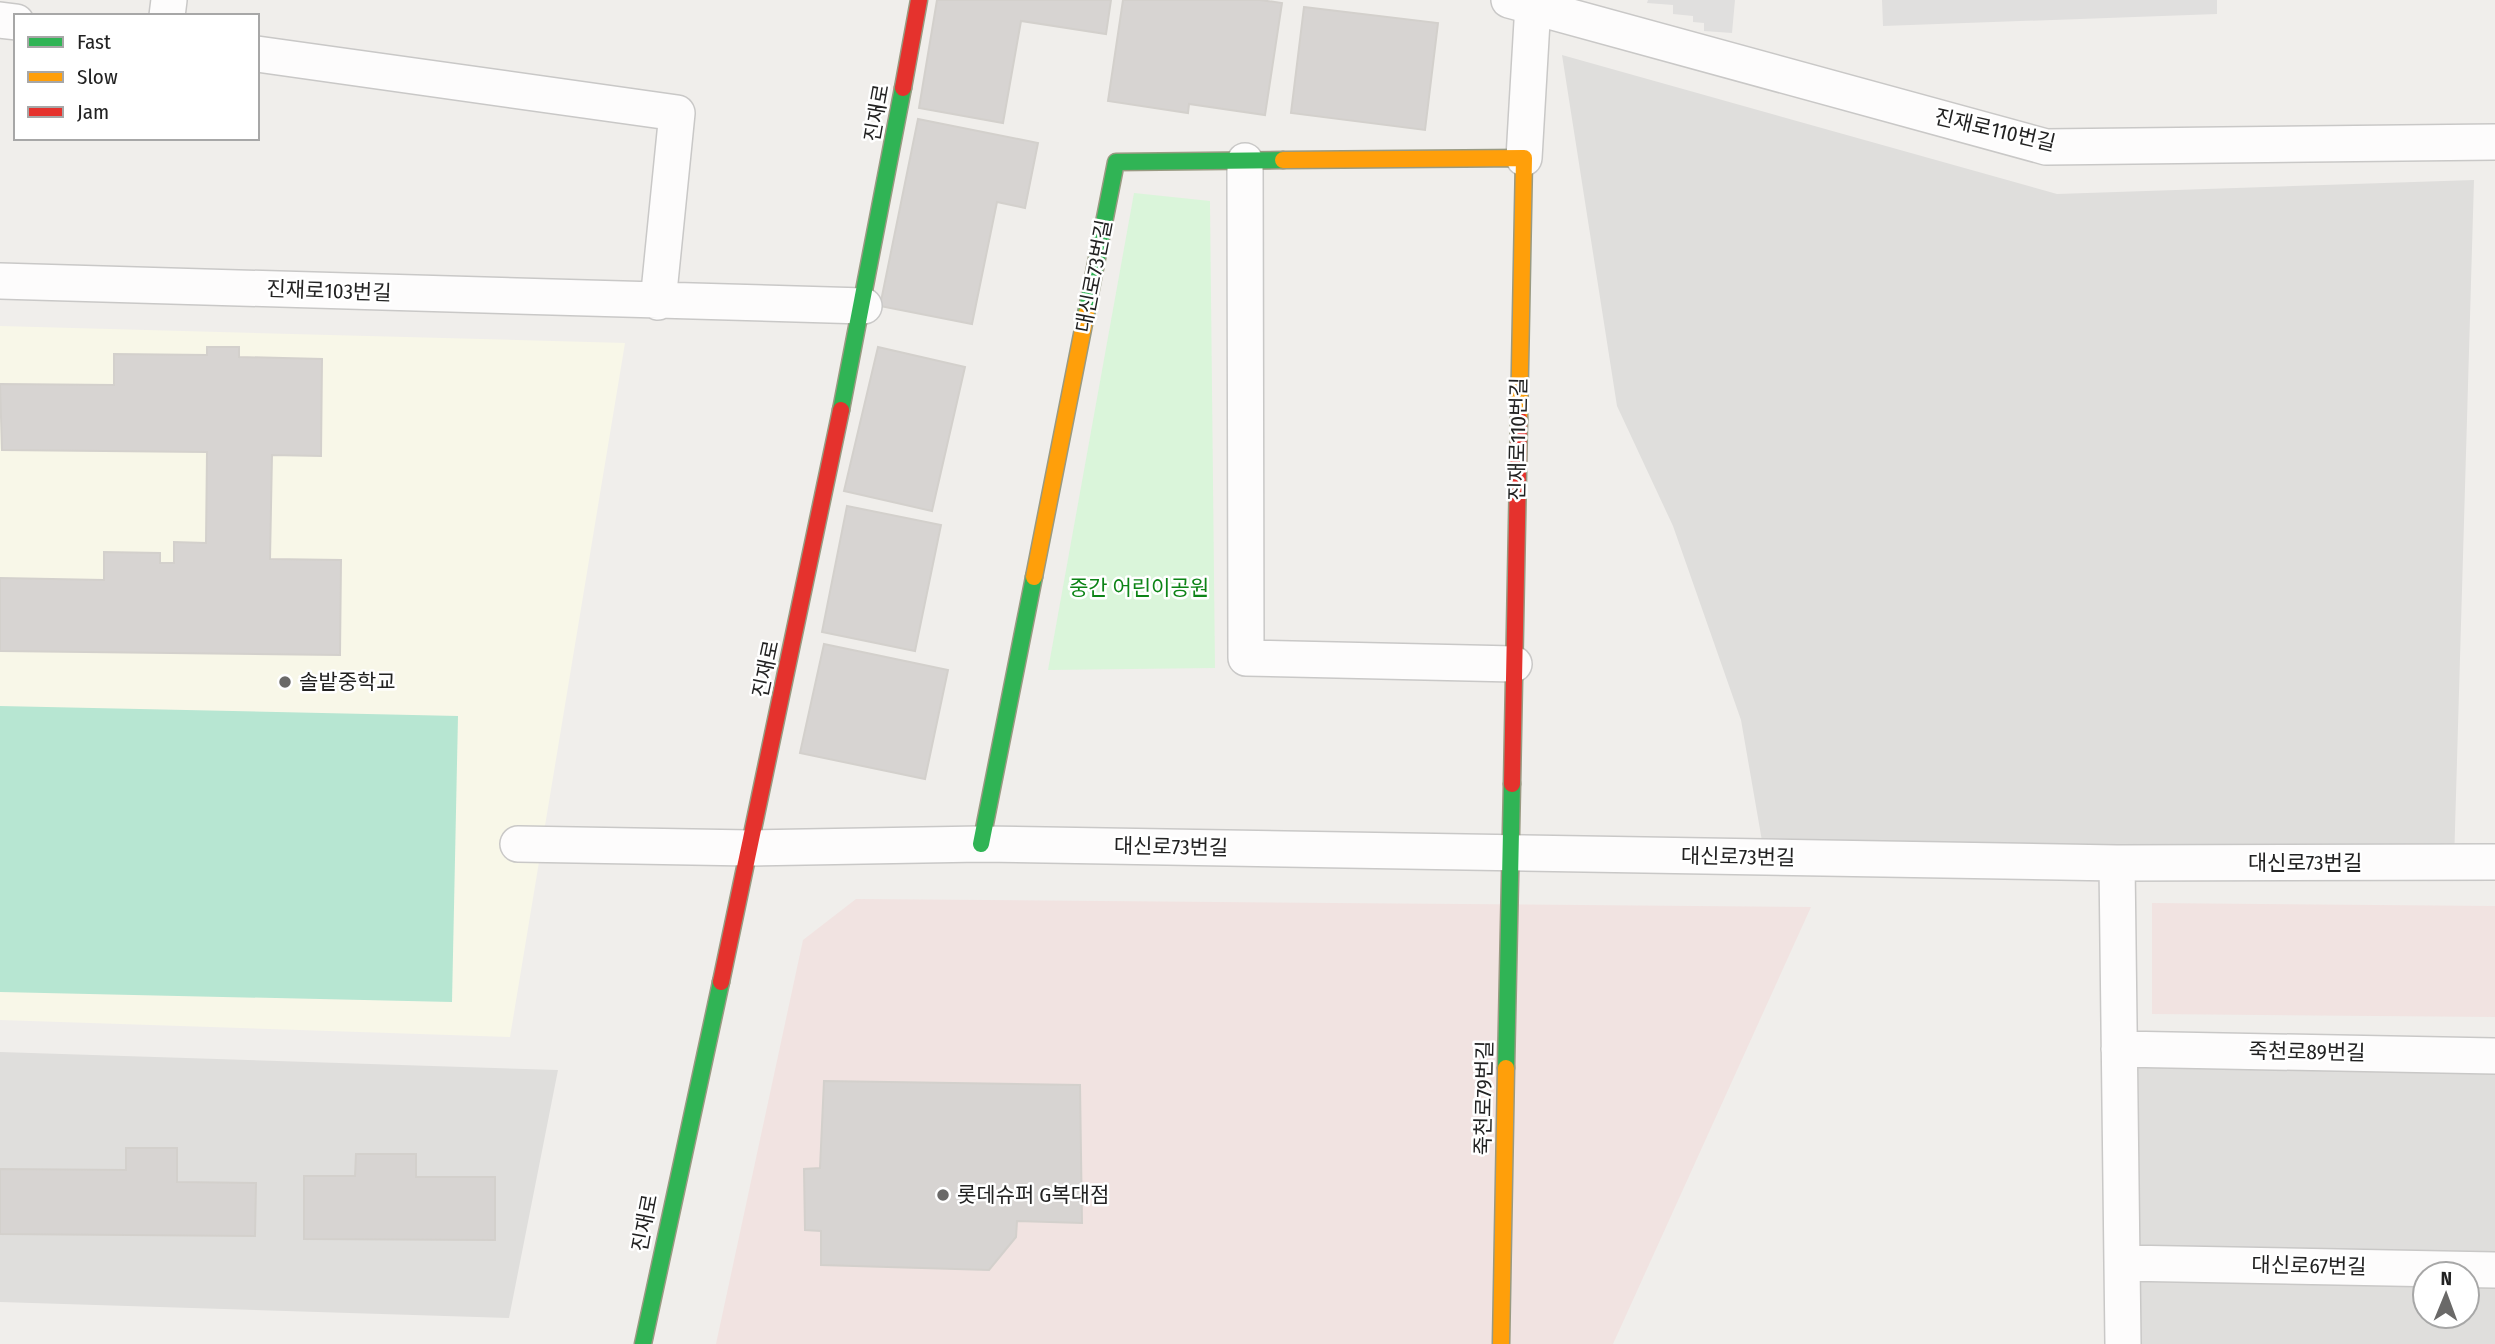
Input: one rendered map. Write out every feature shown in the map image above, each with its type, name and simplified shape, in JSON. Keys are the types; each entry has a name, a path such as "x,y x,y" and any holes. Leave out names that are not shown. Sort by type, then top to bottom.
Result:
{"street":[{"name":"진재로","path":"643,1344 673,1189 750,848 864,306 919,0"},
{"name":"진재로110번길","path":"1521,2 2046,147 2495,142"},
{"path":"1514,664 1246,658 1245,161 1524,158 1521,2"},
{"path":"259,54 677,113 658,302"},
{"name":"진재로110번길","path":"1509,853 1524,158"},
{"name":"대신로73번길","path":"981,844 1116,162 1245,161"},
{"name":"진재로103번길","path":"0,281 864,306"},
{"name":"대신로73번길","path":"518,844 750,848 981,844 2117,863 2495,862"},
{"name":"죽천로79번길","path":"1501,1344 1509,853"},
{"path":"2117,863 2123,1344"},
{"name":"죽천로89번길","path":"2119,1049 2495,1056"},
{"name":"대신로67번길","path":"2122,1263 2495,1270"}],"shaded area":[{"path":"1648,0 1735,0 1732,33 1704,31 1704,23 1693,22 1693,16 1673,14 1673,5 1647,3"},
{"path":"1882,0 2217,0 2217,14 1883,26"},
{"path":"1562,55 2057,194 2474,180 2454,863 1762,841 1741,720 1673,526 1617,406"},
{"name":"솔밭중학교","path":"0,326 625,343 510,1037 0,1020"},
{"path":"856,899 1811,907 1613,1344 716,1344 803,940"},
{"path":"2152,903 2495,906 2495,1017 2152,1014"},
{"path":"0,1052 558,1070 509,1318 0,1302"},
{"path":"2131,1063 2495,1069 2495,1344 2136,1344"}],"green space":[{"name":"중간 어린이공원","path":"1134,193 1210,201 1215,668 1048,670"},
{"path":"0,706 458,716 452,1002 0,992"}],"building":[{"path":"937,0 1111,0 1106,34 1021,21 1003,123 919,108"},
{"path":"1123,0 1260,0 1282,3 1265,115 1189,104 1188,113 1108,101"},
{"path":"1304,7 1438,23 1425,130 1291,113"},
{"path":"918,119 1038,143 1025,208 997,202 972,324 880,306"},
{"name":"솔밭중학교","path":"207,347 239,347 239,357 322,359 321,456 272,455 270,559 341,560 340,655 0,651 0,578 104,580 104,552 160,553 160,563 174,563 174,542 206,543 207,452 2,450 0,384 114,385 114,354 207,355"},
{"path":"878,347 965,367 932,511 844,491"},
{"path":"847,506 941,525 915,651 822,632"},
{"path":"824,644 948,670 925,779 800,753"},
{"name":"롯데슈퍼 G복대점","path":"824,1081 1080,1085 1082,1223 1017,1221 1016,1237 989,1270 821,1265 821,1231 805,1230 804,1169 820,1168"},
{"path":"126,1148 177,1148 177,1182 256,1183 255,1236 0,1234 0,1169 126,1170"},
{"path":"356,1154 416,1154 416,1177 495,1177 495,1240 304,1239 304,1176 355,1176"}],"traffic: fast":[{"path":"841,410 903,88"},
{"path":"1086,314 1116,162 1283,160"},
{"path":"981,844 1034,577"},
{"path":"1506,1068 1512,784"},
{"path":"643,1344 721,982"}],"traffic: slow":[{"path":"1283,160 1524,158 1519,419"},
{"path":"1034,577 1086,314"},
{"path":"1501,1344 1506,1068"}],"traffic: jam":[{"path":"903,88 919,0"},
{"path":"721,982 841,410"},
{"path":"1512,784 1519,419"}],"place":[{"name":"솔밭중학교","path":"285,682"},
{"name":"롯데슈퍼 G복대점","path":"943,1195"}]}
